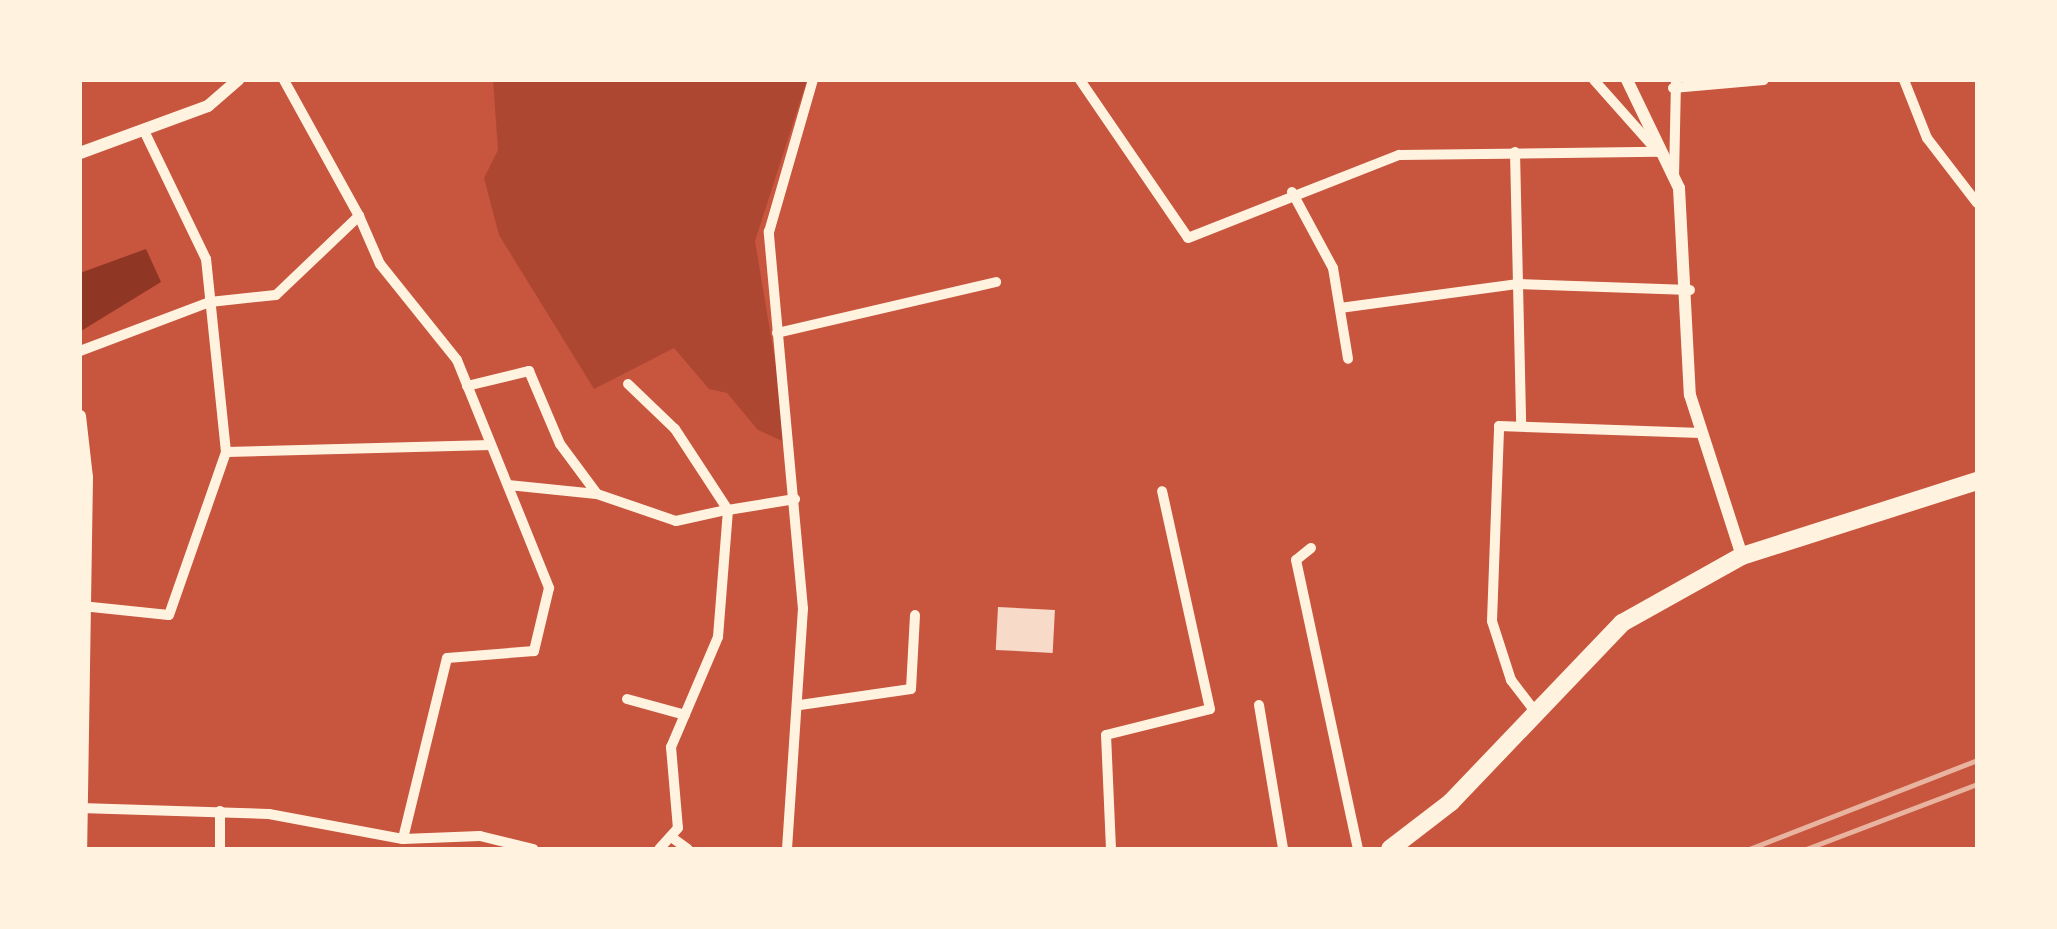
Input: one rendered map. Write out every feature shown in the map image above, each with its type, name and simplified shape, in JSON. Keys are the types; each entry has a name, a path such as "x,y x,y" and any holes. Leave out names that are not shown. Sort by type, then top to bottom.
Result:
{"main road":[{"path":"1390,849 1409,844 1538,715 1622,623 1742,556 1977,481"}],"street":[{"path":"80,153 208,106 238,80"},
{"path":"284,80 359,216 380,264 467,386 548,576 534,651 447,658 403,839"},
{"path":"786,849 800,705 795,499 768,232 813,80"},
{"path":"1080,80 1188,238 1292,192 1399,155 1658,152"},
{"path":"1594,80 1658,152"},
{"path":"1628,80 1658,152 1674,178"},
{"path":"1742,556 1690,396 1690,290 1674,178 1674,84 1764,80"},
{"path":"1904,80 1927,138 1977,203"},
{"path":"82,606 169,614 226,452 210,302 196,231 144,132"},
{"path":"1516,152 1520,426"},
{"path":"1292,192 1332,268 1348,359"},
{"path":"80,351 210,302 291,287 359,216"},
{"path":"778,333 996,282"},
{"path":"1340,308 1518,284 1690,290"},
{"path":"467,386 530,372 560,444 597,494"},
{"path":"628,384 675,429 724,510 718,637 669,760 674,839"},
{"path":"80,416 88,477 82,606 80,849"},
{"path":"1538,715 1512,680 1492,620 1499,426 1701,433"},
{"path":"226,452 491,445"},
{"path":"508,486 597,494 676,522 795,499"},
{"path":"1111,849 1106,734 1210,709 1162,491"},
{"path":"1312,548 1296,560 1358,849"},
{"path":"800,705 910,689 915,614"},
{"path":"627,700 685,715"},
{"path":"1259,705 1283,849"},
{"path":"80,808 220,811 403,839 480,836 533,849"},
{"path":"220,811 220,849"},
{"path":"659,849 674,839"},
{"path":"674,839 688,849"}],"shaded area":[{"path":"493,80 807,80 755,241 789,444 758,430 727,393 709,389 674,348 594,389 499,235 484,178 498,150"},
{"path":"146,249 161,282 81,331 80,273"}],"building":[{"path":"998,607 1055,610 1053,653 996,650"}],"railway":[{"path":"1749,849 1977,760"},
{"path":"1806,849 1977,784"}]}
